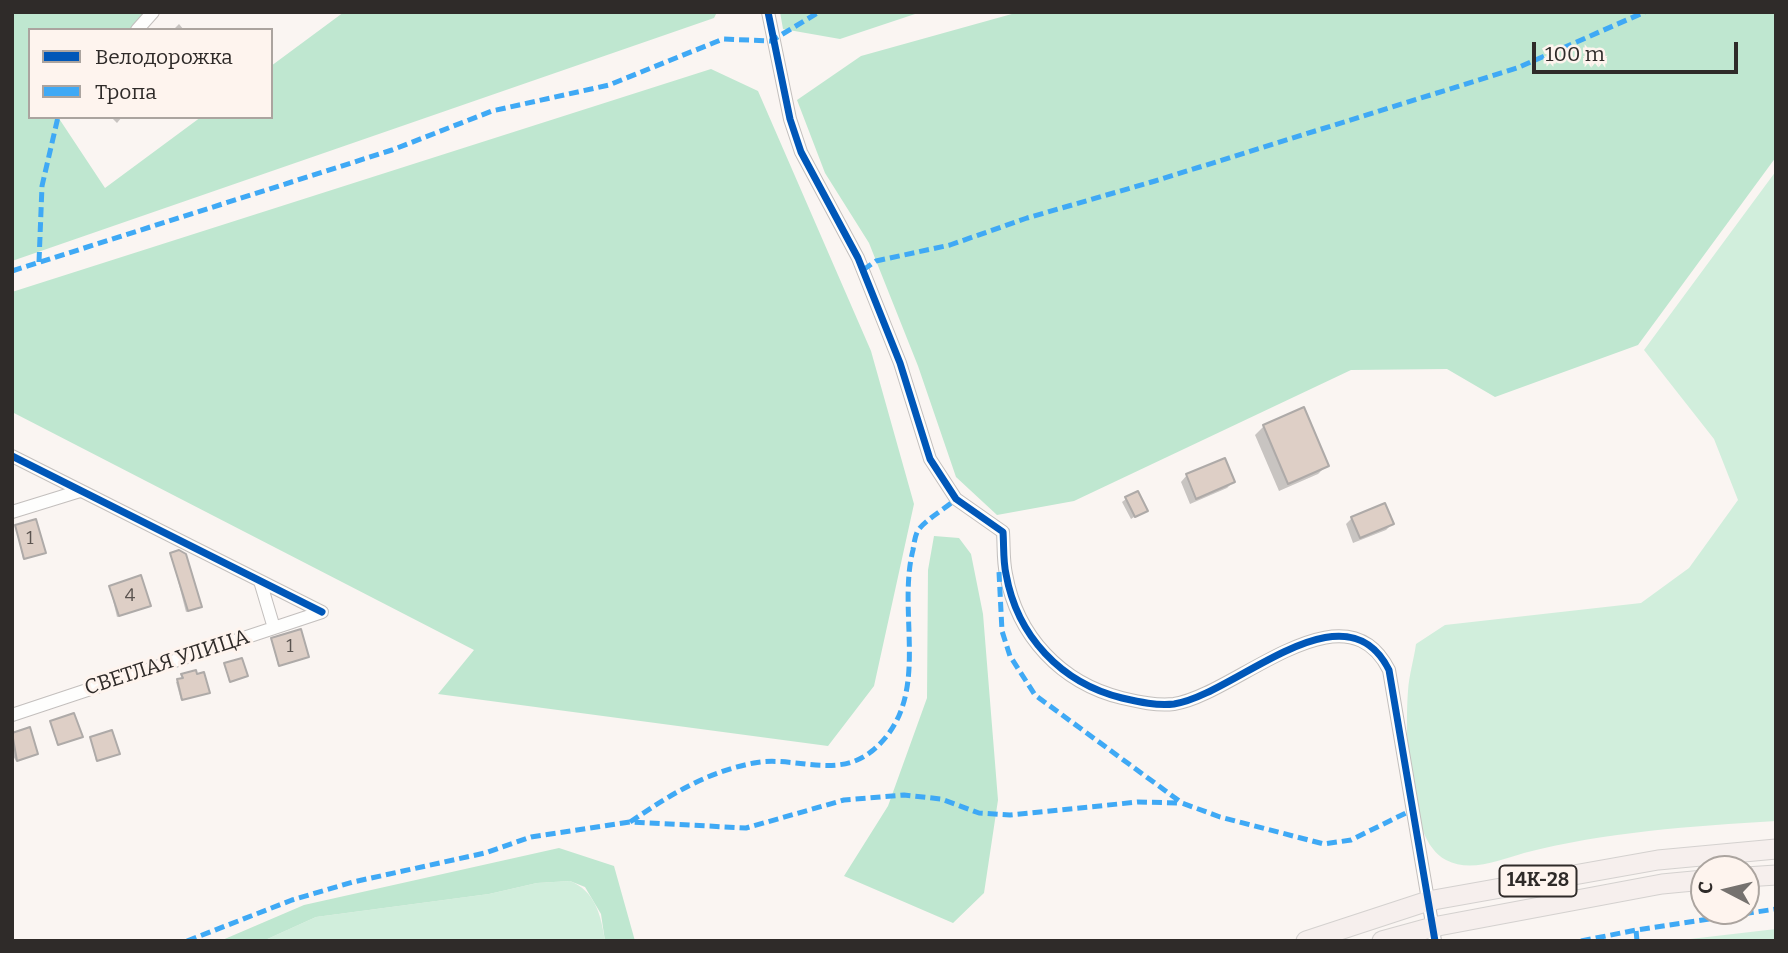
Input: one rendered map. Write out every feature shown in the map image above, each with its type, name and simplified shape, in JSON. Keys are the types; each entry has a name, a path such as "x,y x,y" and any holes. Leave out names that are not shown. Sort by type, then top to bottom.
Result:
{"main road":[{"name":"14К-28","path":"1307,941 1428,901 1658,860 1776,849"},
{"name":"14К-28","path":"1382,941 1434,934 1662,884 1690,881"}],"street":[{"path":"139,28 153,12"},
{"path":"768,12 786,106 801,152 858,258 900,363 930,459 956,499 1003,532 1006,575 1035,646 1070,677 1106,694 1144,703 1175,704 1214,688 1306,642 1337,637 1354,638 1369,643 1381,654 1389,670 1434,934"},
{"path":"12,456 260,580 274,628"},
{"path":"12,512 79,491"},
{"name":"СВЕТЛАЯ УЛИЦА","path":"12,715 322,612 260,580"}],"green space":[{"path":"12,12 148,12 134,28 28,28 28,119 59,119 105,188 198,119 273,119 273,65 344,12 717,12 714,18 12,261"},
{"path":"780,12 921,12 840,39 783,29"},
{"path":"1019,12 1776,12 1776,157 1638,345 1495,397 1447,369 1351,370 1074,501 997,515 956,477 918,366 869,243 825,173 797,100 861,56"},
{"path":"711,69 758,91 871,351 914,504 874,686 828,746 438,694 474,650 12,412 12,292"},
{"path":"1776,171 1776,821 1617,835 1475,865 1455,864 1446,860 1433,848 1423,830 1411,783 1407,709 1416,644 1445,625 1641,603 1689,568 1738,500 1714,439 1644,350"},
{"path":"934,536 959,538 971,554 983,614 998,800 984,893 953,923 844,876 888,806 927,698 928,570"},
{"path":"559,848 614,866 635,941 605,941 601,914 585,887 570,881 537,883 489,894 316,917 263,941 220,941 304,905"},
{"path":"570,881 579,885 591,898 605,941 263,941 316,917 489,894 537,883"},
{"path":"1776,929 1776,941 1673,941"}],"building":[{"path":"1304,407 1329,466 1288,484 1263,425"},
{"path":"1225,458 1235,482 1196,499 1186,474"},
{"path":"1138,491 1148,511 1135,517 1125,497"},
{"path":"1385,503 1394,524 1360,538 1351,517"},
{"path":"36,519 46,553 24,559 15,525"},
{"path":"179,550 186,554 202,607 188,611 170,553"},
{"path":"141,575 151,606 119,616 109,586"},
{"path":"301,629 309,657 279,666 271,638"},
{"path":"242,658 248,676 230,682 224,663"},
{"path":"196,670 197,674 204,672 210,693 182,700 177,679 183,678 181,674"},
{"path":"74,713 83,737 58,745 50,721"},
{"path":"30,727 38,754 17,761 12,733"},
{"path":"112,730 120,754 97,761 90,737"}],"marked path":[{"path":"12,271 392,150 492,111 609,85 723,39 771,41 819,12"},
{"path":"863,270 876,261 950,245 1027,218 1517,68 1645,12"},
{"path":"39,262 42,186 58,119"},
{"path":"630,822 689,786 737,767 769,761 814,765 844,764 858,760 872,751 891,730 902,707 908,682 909,575 916,536 923,525 956,499"},
{"path":"999,572 1002,631 1010,656 1035,695 1182,803 1220,817 1324,844 1351,840 1414,809"},
{"path":"187,941 292,900 353,882 485,853 531,837 630,822 746,828 844,800 904,795 941,799 979,813 1010,815 1138,802 1182,803"},
{"path":"1637,941 1636,930 1776,909"},
{"path":"1581,941 1636,930"}],"cycle path":[{"path":"768,12 790,119 801,152 858,258 900,363 930,459 956,499 1003,532 1005,569 1012,597 1031,637 1061,669 1080,681 1122,698 1161,704 1174,704 1199,696 1288,650 1317,639 1345,636 1369,646 1389,670 1435,941"},
{"path":"12,456 322,612"}]}
